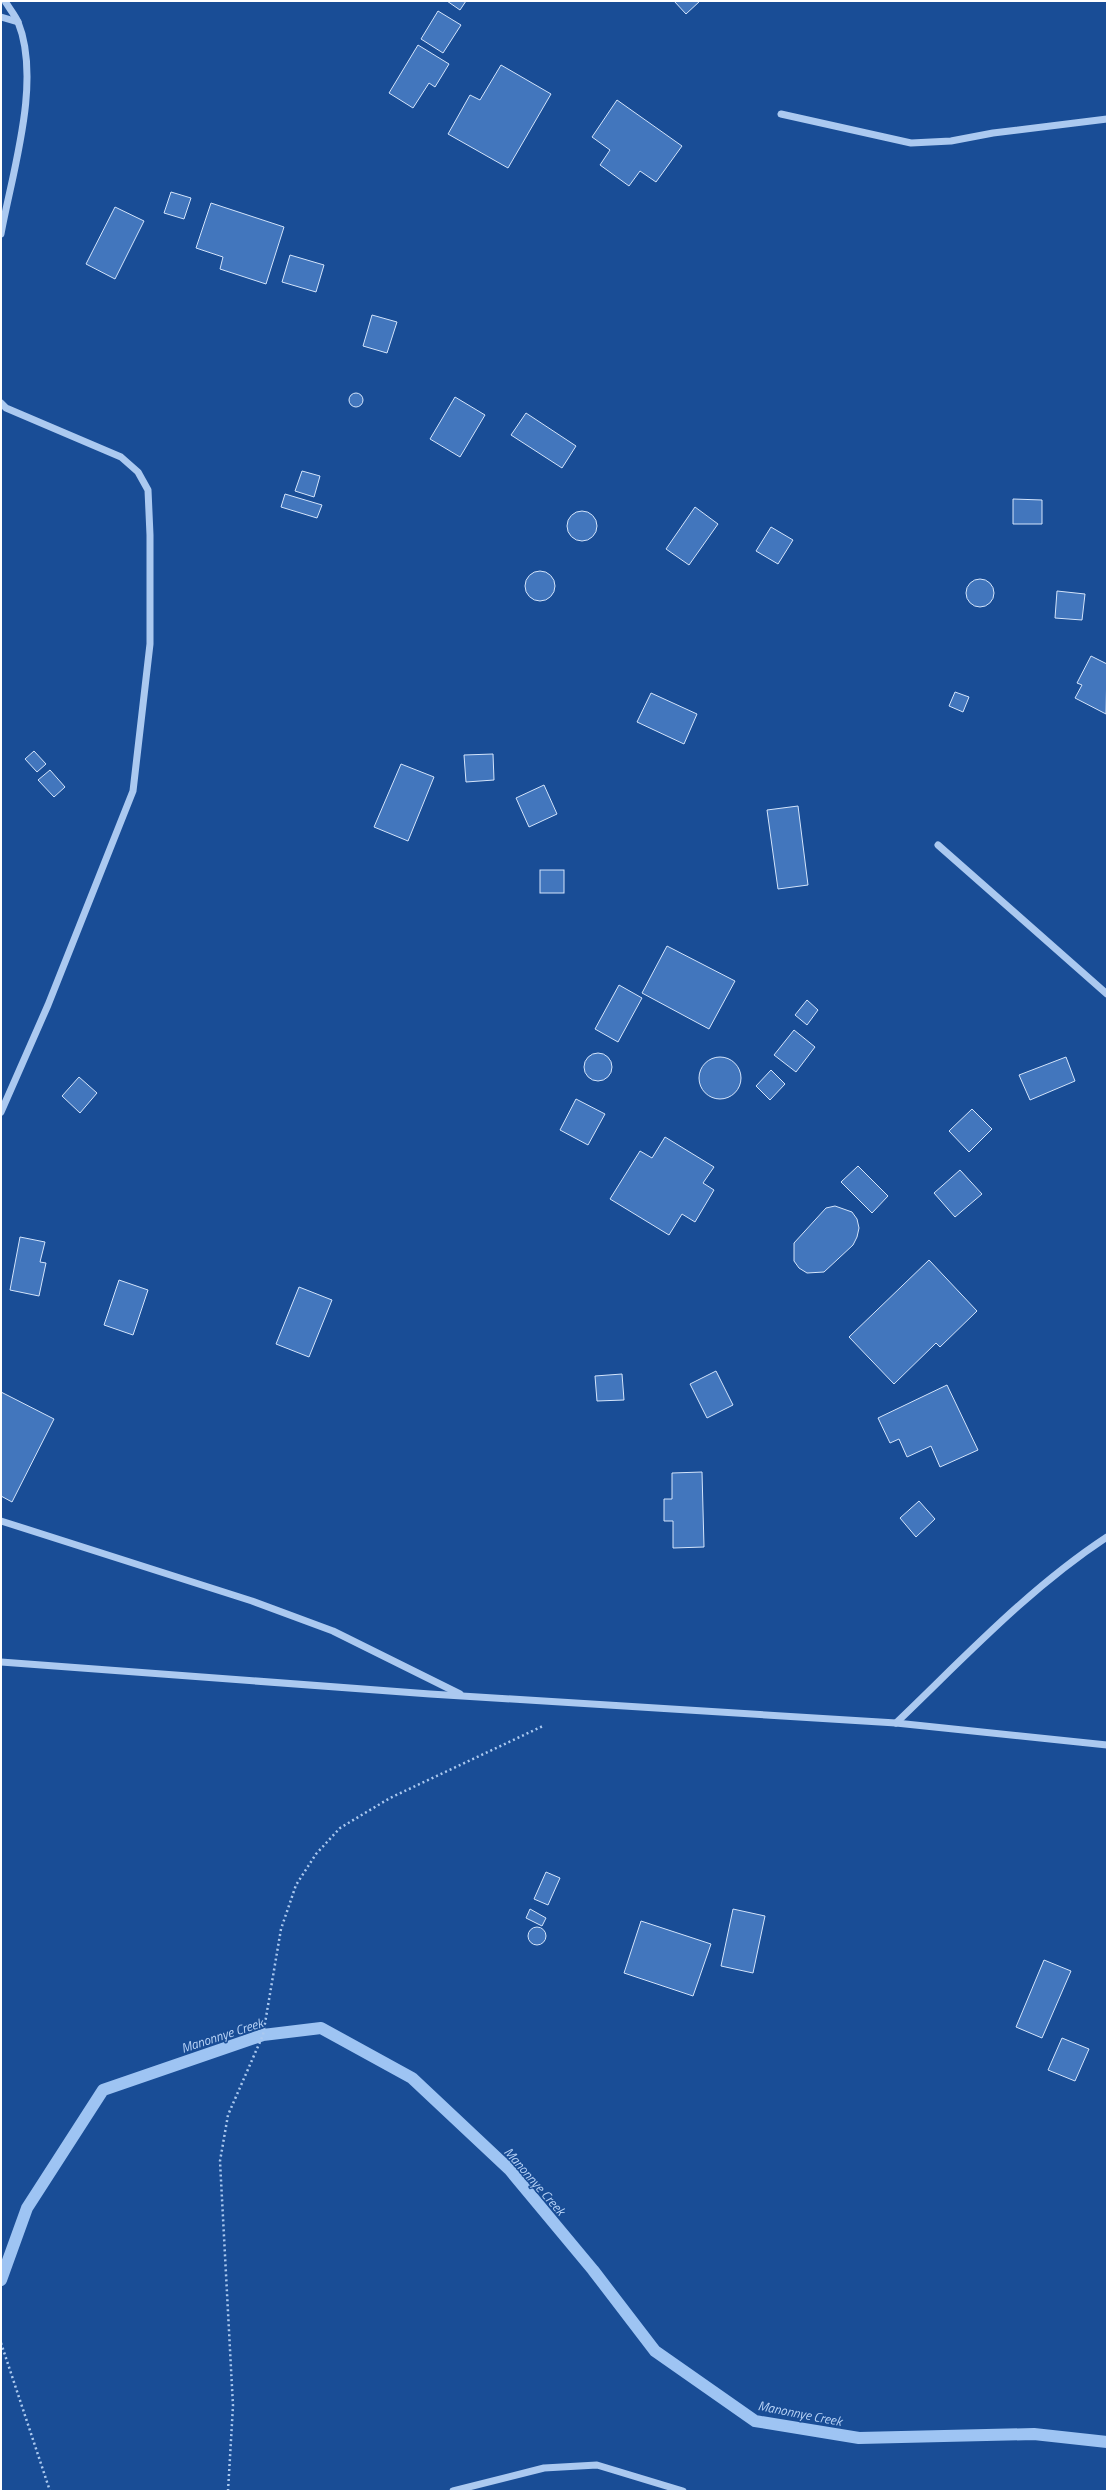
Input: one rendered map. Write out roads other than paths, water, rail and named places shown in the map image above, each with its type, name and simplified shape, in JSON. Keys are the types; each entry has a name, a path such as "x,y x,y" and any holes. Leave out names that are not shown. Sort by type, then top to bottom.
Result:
{"street":[{"path":"1,234 27,111 26,57 18,22 5,1"},
{"path":"1,18 18,22"},
{"path":"781,114 911,143 951,141 993,133 1107,119"},
{"path":"1,403 6,408 121,457 138,472 148,490 150,644 133,791 48,1005 1,1112"},
{"path":"938,845 1107,994"},
{"path":"1,1521 252,1601 333,1631 464,1696"},
{"path":"896,1723 1024,1600 1070,1561 1107,1537"},
{"path":"1,1662 464,1696 896,1723 1107,1745"},
{"path":"453,2491 544,2468 597,2465 682,2491"}],"waterway":[{"name":"Manonnye Creek","path":"1,2280 27,2208 103,2090 263,2035 321,2028 412,2078 509,2169 593,2270 655,2351 755,2421 859,2438 1034,2434 1107,2442"}]}
